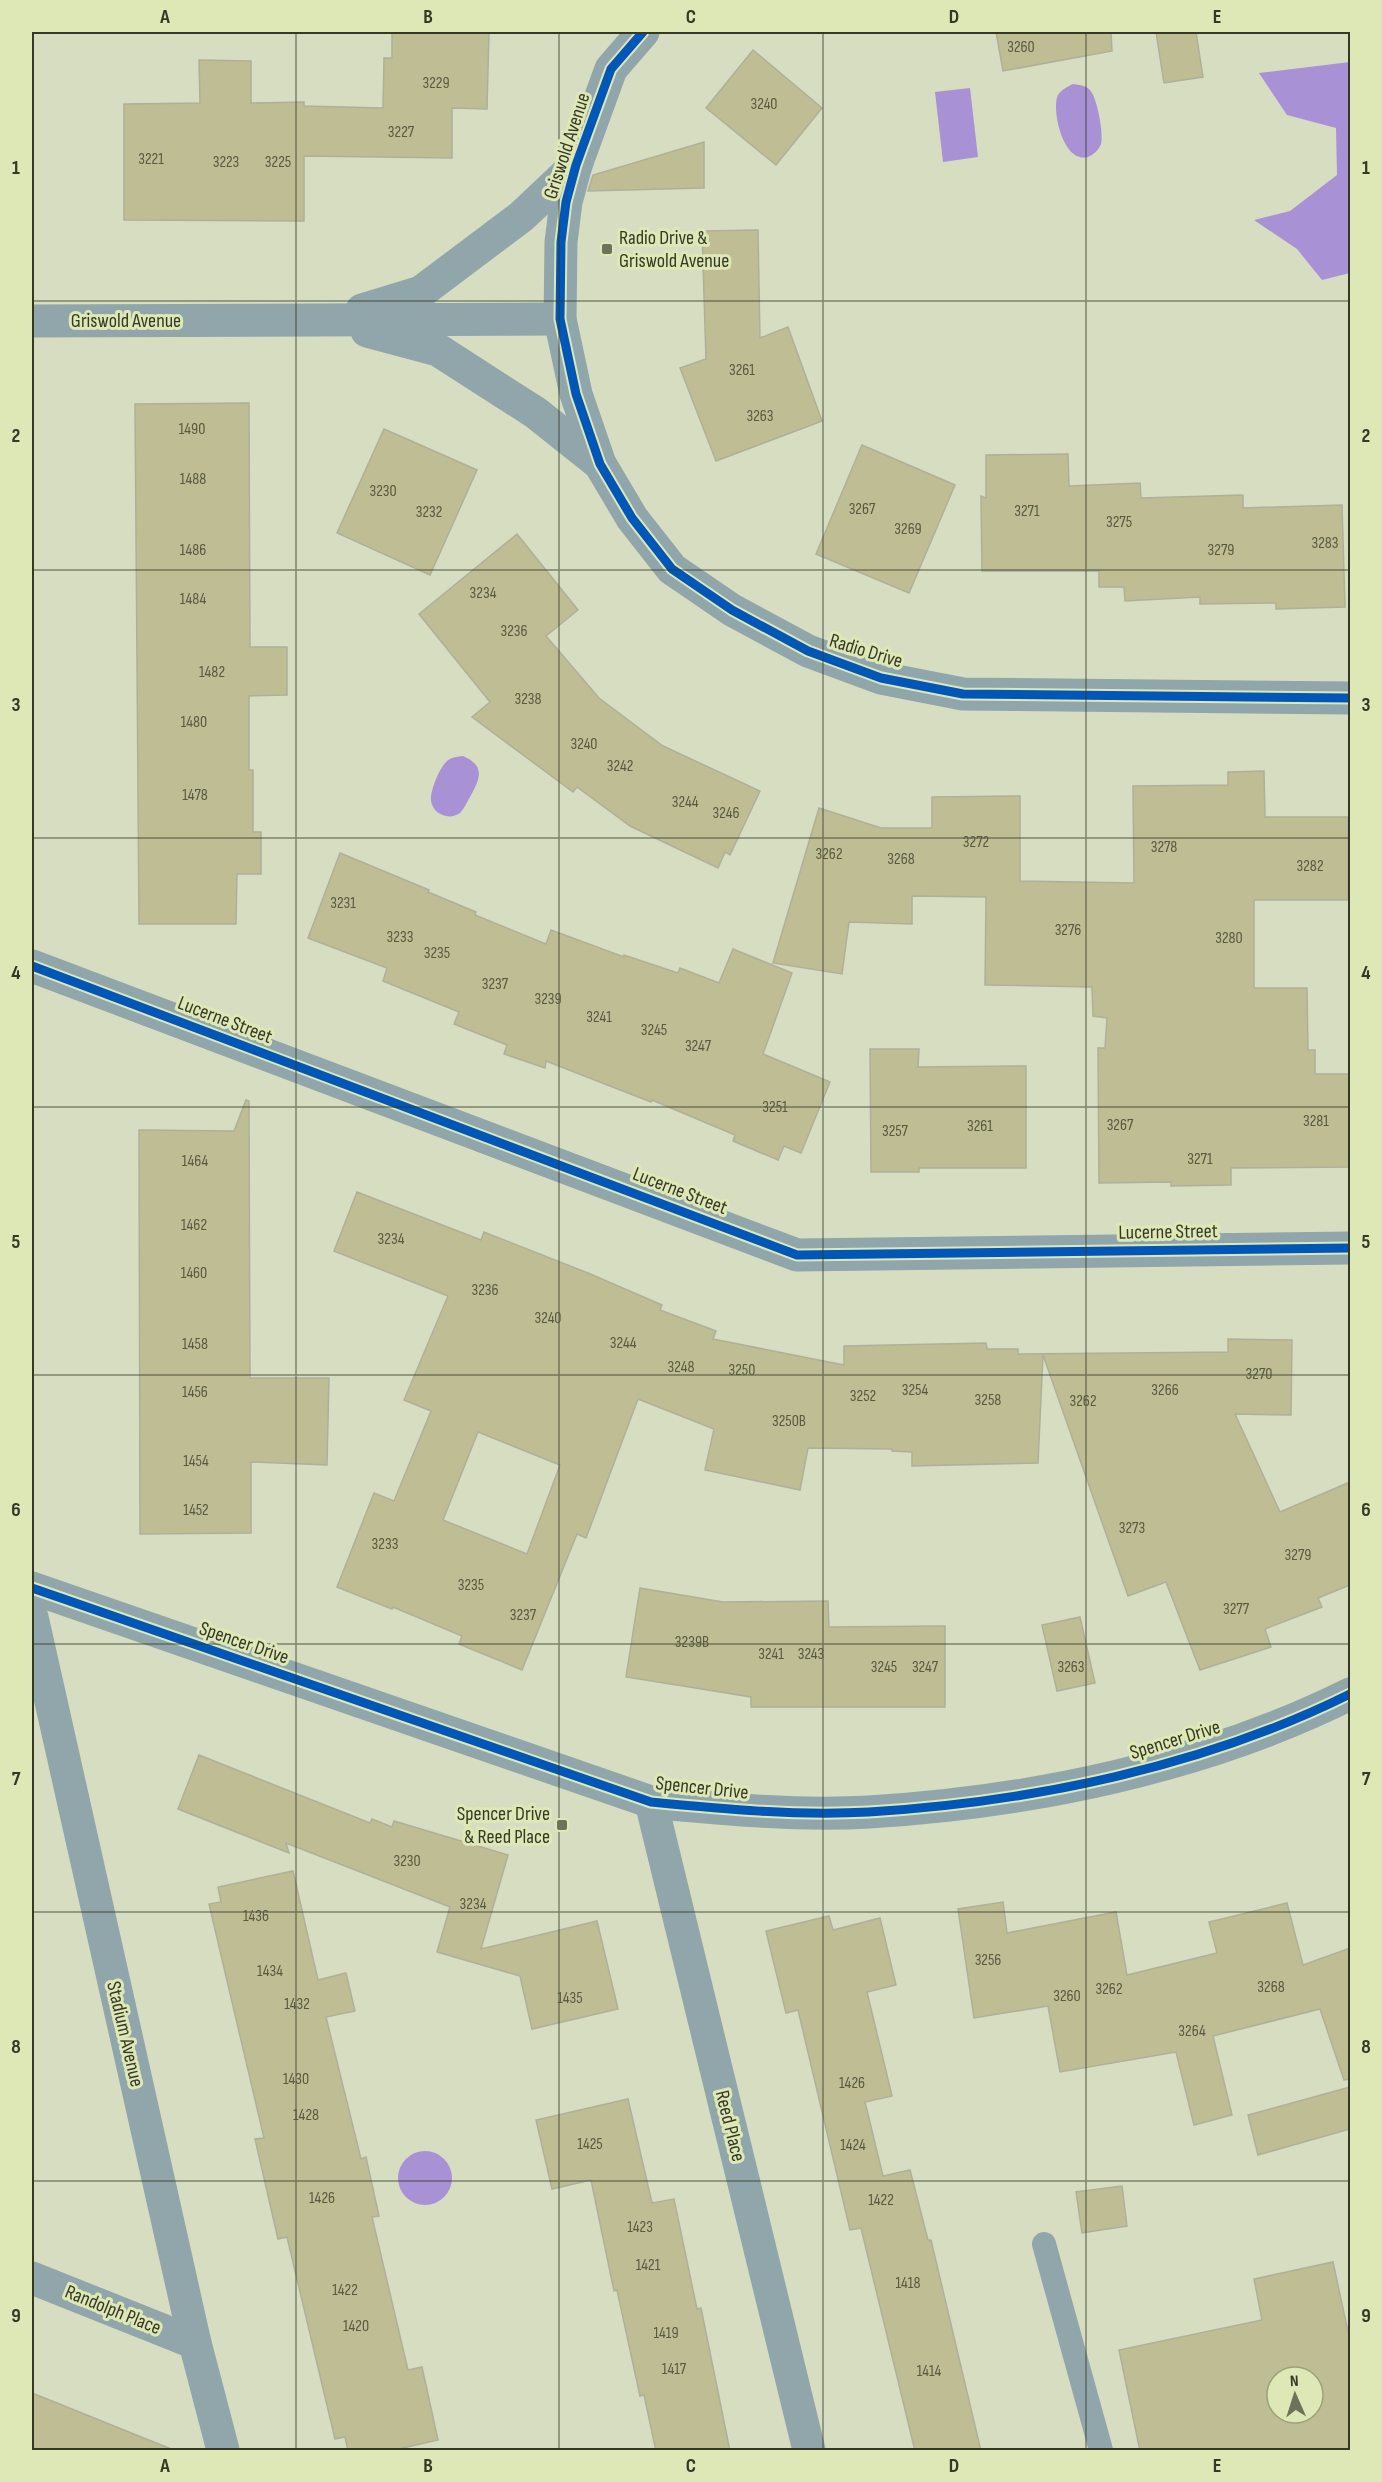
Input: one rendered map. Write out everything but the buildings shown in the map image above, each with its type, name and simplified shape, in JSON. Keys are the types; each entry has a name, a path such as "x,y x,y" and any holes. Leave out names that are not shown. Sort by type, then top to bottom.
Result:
{"street":[{"path":"611,32 611,69"},
{"name":"Griswold Avenue","path":"32,321 560,319 561,242 566,202 576,165 611,69 643,32"},
{"path":"329,320 421,292 522,216 576,165"},
{"name":"Radio Drive","path":"560,319 576,394 600,464 632,518 672,570 732,610 808,651 881,678 986,696 1350,698"},
{"path":"329,320 438,350 536,413 600,464"},
{"name":"Lucerne Street","path":"32,966 797,1255 1350,1248"},
{"name":"Spencer Drive","path":"32,1588 651,1802 751,1811 867,1812 983,1802 1107,1779 1216,1748 1323,1708 1350,1694"},
{"name":"Stadium Avenue","path":"32,1617 195,2343 223,2451"},
{"name":"Reed Place","path":"651,1802 809,2451"},
{"name":"Randolph Place","path":"32,2278 195,2343"}],"lane":[{"path":"1044,2244 1101,2451"}],"shaded area":[{"path":"1350,62 1350,273 1322,280 1297,249 1254,220 1290,211 1337,175 1336,128 1287,115 1259,73"},
{"path":"1073,84 1090,90 1099,116 1101,144 1096,152 1088,157 1079,157 1072,152 1061,134 1058,123 1056,102 1058,95"},
{"path":"970,88 978,157 943,162 935,92"},
{"path":"463,756 475,764 479,774 478,779 460,813 451,816 442,815 432,806 433,786 446,762"},
{"path":"425,2151 435,2153 444,2159 450,2168 452,2178 450,2188 444,2197 435,2203 425,2205 415,2203 406,2197 400,2188 398,2178 400,2168 406,2159 415,2153"}],"cycle path":[{"path":"643,32 611,69 576,165 566,202 561,242 560,319 576,394 600,464 632,518 672,569 732,610 808,651 881,678 963,694 1350,698"},
{"path":"32,966 797,1255 1350,1248"},
{"path":"32,1588 651,1802 732,1809 814,1813 869,1812 992,1800 1054,1790 1116,1777 1236,1742 1294,1720 1350,1694"}],"place":[{"name":"Radio Drive & Griswold Avenue","path":"607,249"},
{"name":"Spencer Drive & Reed Place","path":"562,1825"}]}
